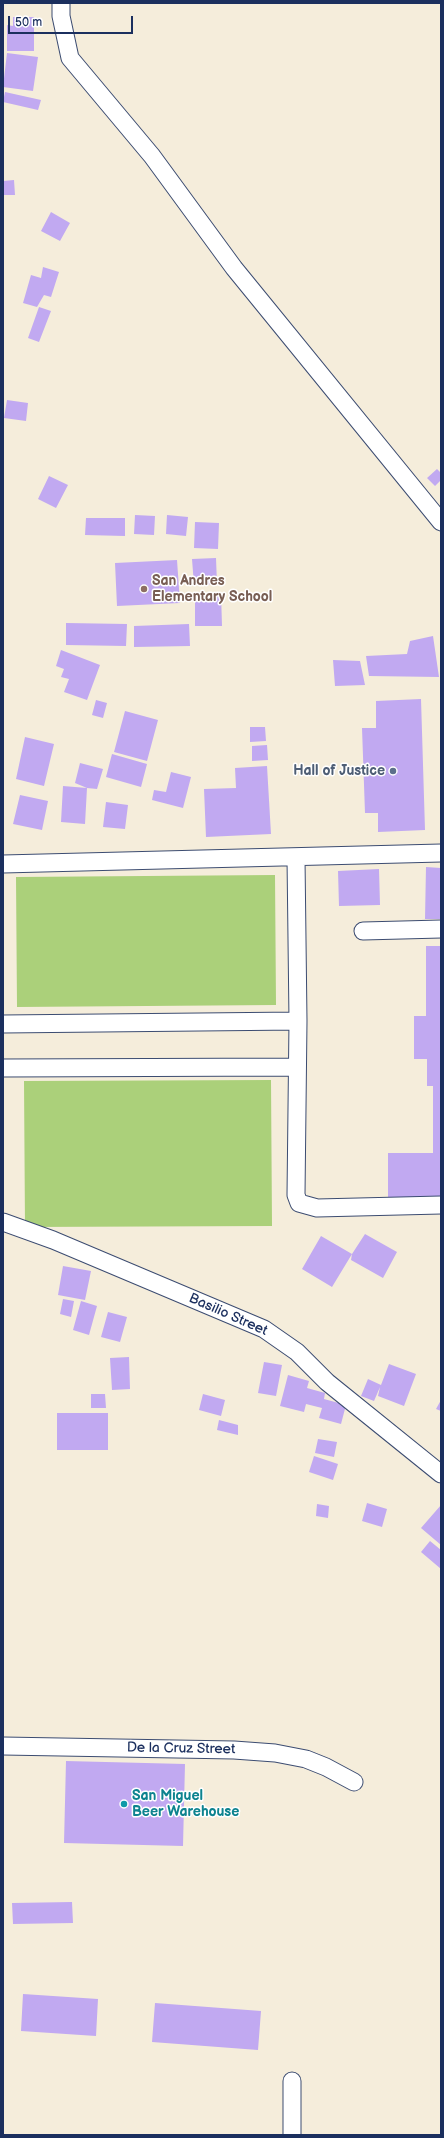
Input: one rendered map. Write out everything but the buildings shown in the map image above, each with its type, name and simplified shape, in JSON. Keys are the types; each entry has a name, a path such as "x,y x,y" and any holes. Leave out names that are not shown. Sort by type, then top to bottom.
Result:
{"street":[{"path":"61,3 61,16 70,58 152,156 234,268 441,522"},
{"path":"3,864 296,858 441,853"},
{"path":"296,858 298,1021 296,1195 299,1203 317,1208 441,1205"},
{"path":"363,930 441,929"},
{"path":"3,1024 298,1021"},
{"path":"3,1068 298,1067"},
{"name":"Basilio Street","path":"3,1222 53,1240 264,1329 297,1352 327,1382 441,1474"},
{"name":"De la Cruz Street","path":"3,1746 234,1750 275,1753 306,1759 326,1767 354,1782"},
{"path":"292,2081 292,2135"}],"green space":[{"path":"275,875 276,1005 17,1007 16,877"},
{"path":"271,1080 272,1226 25,1227 24,1081"}],"place":[{"name":"San Andres Elementary School","path":"144,589"},
{"name":"Hall of Justice","path":"393,771"},
{"name":"San Miguel Beer Warehouse","path":"124,1804"}]}
